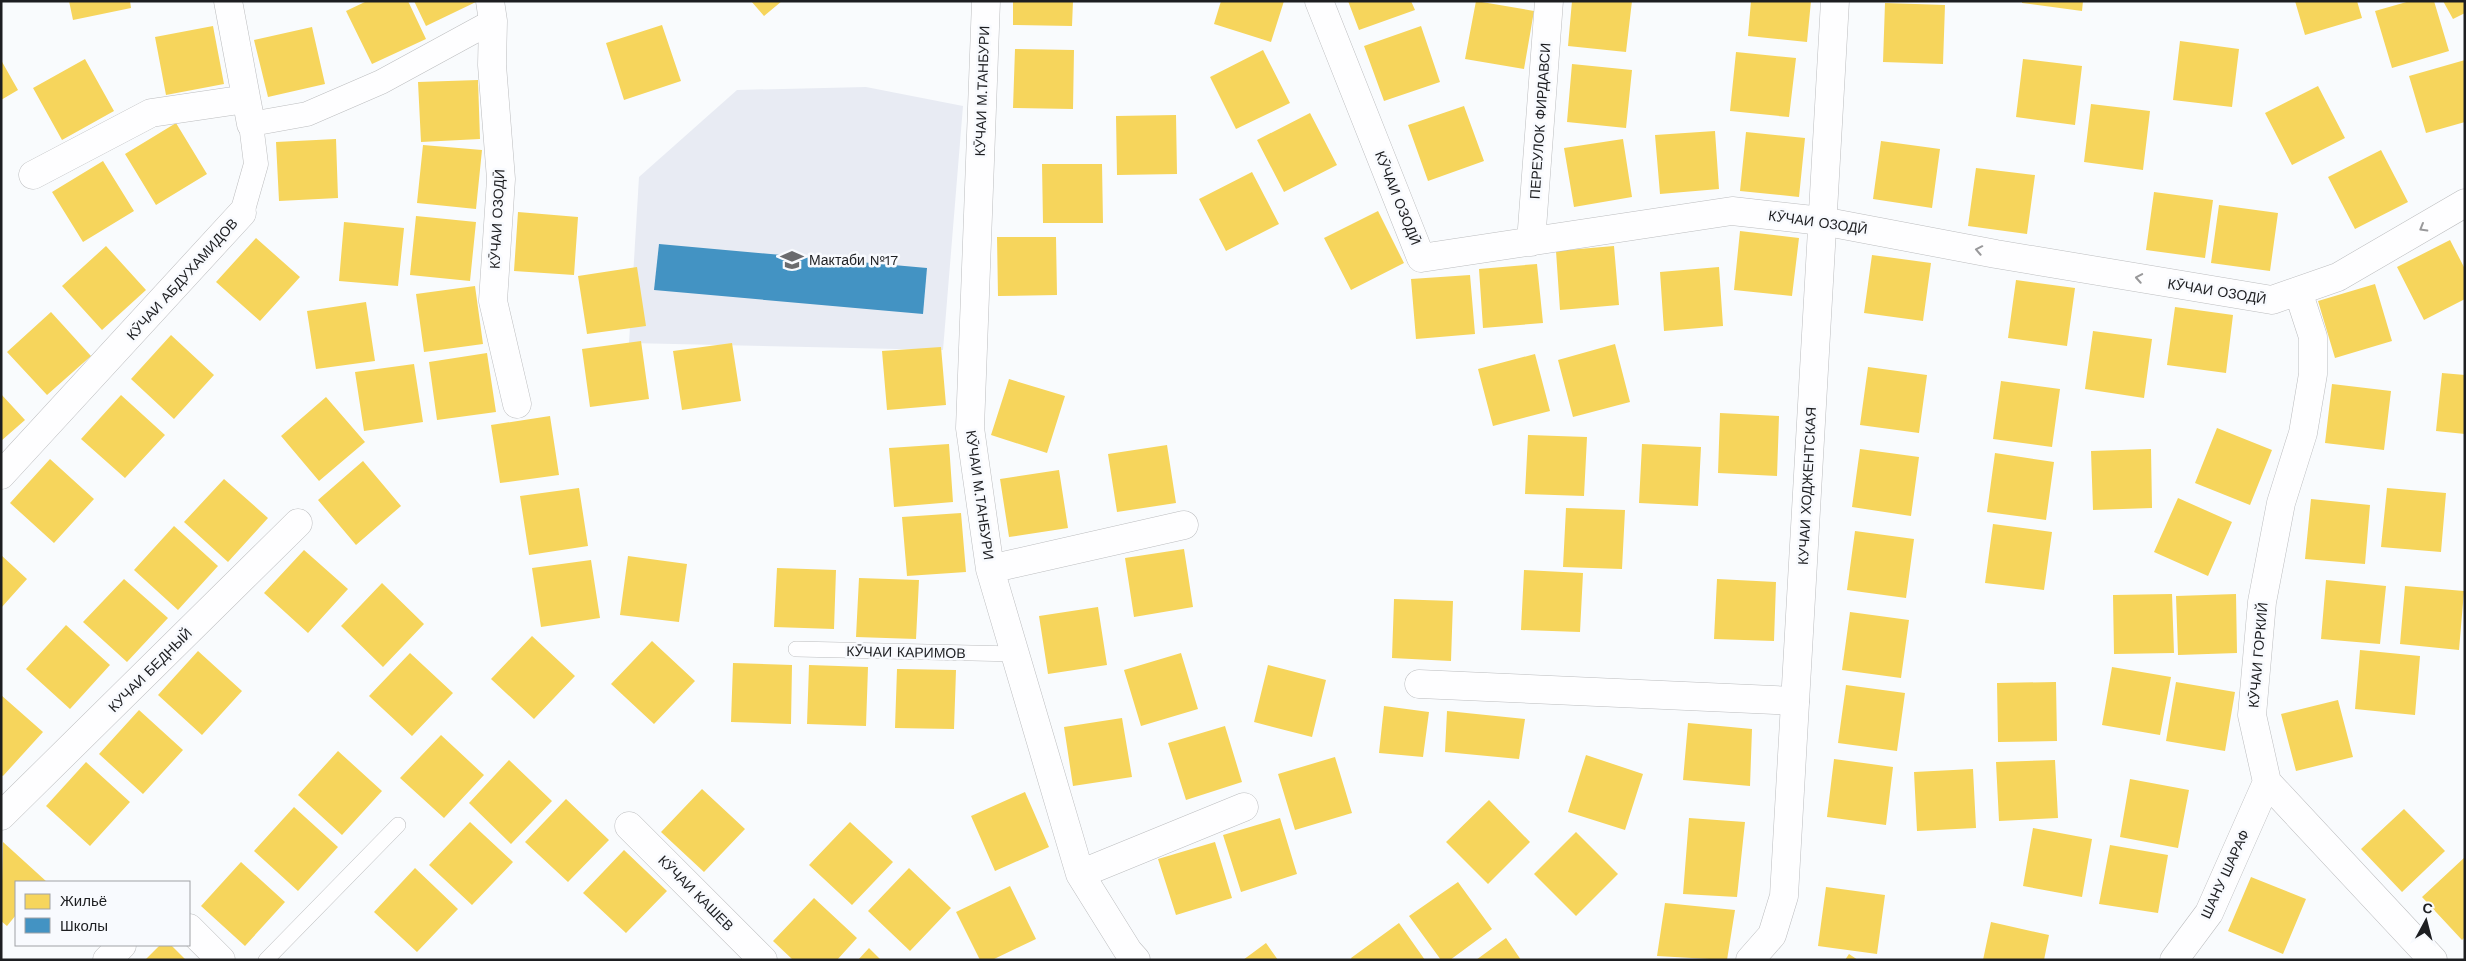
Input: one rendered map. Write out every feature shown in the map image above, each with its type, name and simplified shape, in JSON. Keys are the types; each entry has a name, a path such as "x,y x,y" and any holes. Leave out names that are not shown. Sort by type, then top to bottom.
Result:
{"street":[{"path":"228,1 248,111"},
{"name":"КӮЧАИ М.ТАНБУРИ","path":"986,1 970,428 990,569 1016,654 1056,800 1080,874 1128,951 1136,960"},
{"name":"КӮЧАИ ОЗОДӢ","path":"1318,1 1421,258 1732,211 1822,221 1996,254 2272,300 2338,277 2465,203"},
{"name":"ПЕРЕУЛОК ФИРДАВСИ","path":"1531,242 1549,1"},
{"name":"КУЧАИ ХОДЖЕНТСКАЯ","path":"1750,960 1772,935 1784,896 1835,1"},
{"path":"33,175 151,114 248,111 307,114 381,82 492,11"},
{"name":"КӮЧАИ ОЗОДӢ","path":"492,11 492,65 501,179 493,301 517,404"},
{"name":"КӮЧАИ АБДУХАМИДОВ","path":"1,474 242,213 256,164 248,111"},
{"name":"КӮЧАИ ГОРКИЙ","path":"2266,782 2252,715 2262,602 2281,503 2303,433 2313,374 2313,337 2298,291"},
{"name":"КУЧАИ БЕДНЫЙ","path":"1,816 298,524"},
{"path":"990,569 1184,525"},
{"path":"1419,684 1795,701"},
{"path":"2266,782 2432,960"},
{"name":"ШАНУ ШАРАФ","path":"2174,960 2209,913 2266,782"},
{"path":"1080,874 1244,807"},
{"name":"КӮЧАИ КАШЕВ","path":"629,826 763,960"},
{"path":"190,929 221,960"},
{"path":"107,960 121,946"}],"lane":[{"name":"КӮЧАИ КАРИМОВ","path":"796,649 1016,654"},
{"path":"266,960 398,825"}],"shaded area":[{"name":"Мактаби №17","path":"866,87 963,106 943,350 629,343 639,177 737,90"}],"building: Жильё":[{"path":"69,1 130,1 131,8 73,20"},
{"path":"367,1 408,1 426,39 372,64 346,11"},
{"path":"414,1 478,1 426,26"},
{"path":"751,1 782,1 764,16"},
{"path":"1013,1 1073,1 1072,26 1013,25"},
{"path":"1221,1 1284,1 1271,42 1214,24"},
{"path":"1348,1 1411,1 1415,10 1359,30"},
{"path":"1476,1 1534,11 1524,69 1465,59"},
{"path":"1572,1 1632,1 1626,52 1568,46"},
{"path":"1751,1 1811,1 1807,42 1748,36"},
{"path":"2022,1 2083,1 2082,11 2022,3"},
{"path":"2295,1 2357,1 2362,18 2305,35"},
{"path":"2410,1 2434,1 2449,51 2392,68 2375,11"},
{"path":"2443,1 2465,1 2465,13 2453,19"},
{"path":"1885,3 1945,5 1943,64 1883,62"},
{"path":"662,25 681,81 624,100 606,43"},
{"path":"213,26 224,84 166,95 155,37"},
{"path":"1421,26 1440,82 1384,101 1364,46"},
{"path":"312,27 325,84 268,97 254,40"},
{"path":"2180,41 2239,49 2232,107 2173,100"},
{"path":"1015,49 1074,50 1073,109 1013,108"},
{"path":"1263,50 1290,103 1236,129 1210,77"},
{"path":"1736,52 1796,58 1789,117 1730,111"},
{"path":"85,59 114,111 62,140 33,88"},
{"path":"2023,59 2082,66 2075,125 2016,117"},
{"path":"1,60 18,90 1,100"},
{"path":"2465,60 2465,122 2426,133 2409,76"},
{"path":"1572,64 1632,70 1626,128 1567,122"},
{"path":"478,80 480,139 421,142 418,82"},
{"path":"2318,86 2345,138 2292,165 2265,113"},
{"path":"2091,104 2150,111 2143,170 2084,162"},
{"path":"1464,106 1484,161 1428,181 1408,125"},
{"path":"1310,113 1337,165 1284,192 1257,140"},
{"path":"1176,115 1177,174 1117,175 1116,116"},
{"path":"176,123 207,174 156,205 125,154"},
{"path":"1715,131 1719,189 1660,194 1655,135"},
{"path":"1746,132 1805,138 1799,197 1740,191"},
{"path":"336,139 338,198 279,201 276,142"},
{"path":"1623,139 1632,197 1574,207 1564,148"},
{"path":"1881,141 1940,149 1932,208 1873,199"},
{"path":"423,145 482,150 476,209 417,203"},
{"path":"2381,150 2408,202 2355,229 2328,177"},
{"path":"103,161 134,211 83,242 52,192"},
{"path":"1042,164 1102,164 1103,223 1043,223"},
{"path":"1976,168 2035,175 2027,234 1968,226"},
{"path":"1252,172 1279,224 1226,251 1199,199"},
{"path":"2154,192 2213,200 2205,258 2146,250"},
{"path":"2219,205 2278,213 2270,271 2211,263"},
{"path":"1378,211 1404,263 1351,290 1324,238"},
{"path":"518,212 578,217 574,275 514,271"},
{"path":"416,216 476,222 470,281 410,275"},
{"path":"344,222 404,228 398,286 339,281"},
{"path":"1740,231 1799,238 1792,296 1734,290"},
{"path":"997,237 1056,237 1057,295 998,296"},
{"path":"256,238 300,277 260,321 216,282"},
{"path":"2450,240 2465,269 2465,299 2424,320 2397,267"},
{"path":"106,246 146,290 102,330 62,286"},
{"path":"1614,246 1619,305 1560,310 1556,251"},
{"path":"1872,255 1931,263 1923,321 1864,313"},
{"path":"1537,264 1543,323 1483,328 1479,269"},
{"path":"637,267 646,326 587,334 578,276"},
{"path":"1719,267 1723,326 1664,331 1660,272"},
{"path":"1470,275 1475,334 1416,339 1411,279"},
{"path":"2016,280 2075,288 2067,346 2008,338"},
{"path":"2375,284 2392,341 2335,358 2318,301"},
{"path":"475,286 483,344 424,352 416,294"},
{"path":"366,302 375,361 316,369 307,311"},
{"path":"2175,307 2233,315 2226,373 2167,365"},
{"path":"51,312 91,356 47,395 7,352"},
{"path":"2093,331 2152,339 2144,398 2085,389"},
{"path":"171,335 214,375 174,419 131,379"},
{"path":"641,341 649,399 590,407 582,349"},
{"path":"732,343 741,401 682,410 673,351"},
{"path":"1615,344 1630,402 1573,417 1558,360"},
{"path":"941,347 946,405 887,410 882,351"},
{"path":"487,353 496,412 437,420 429,362"},
{"path":"1535,354 1550,411 1493,426 1478,369"},
{"path":"414,364 423,422 364,431 355,372"},
{"path":"1868,367 1927,375 1919,433 1860,425"},
{"path":"2442,373 2465,375 2465,434 2436,431"},
{"path":"1009,379 1065,396 1047,453 991,435"},
{"path":"2001,381 2060,389 2052,447 1993,439"},
{"path":"2332,384 2391,391 2384,450 2325,443"},
{"path":"1,394 25,420 1,441"},
{"path":"121,395 165,435 125,478 81,439"},
{"path":"326,397 365,442 319,481 281,436"},
{"path":"1720,413 1779,416 1777,476 1718,473"},
{"path":"550,416 559,475 500,483 491,425"},
{"path":"2217,428 2272,450 2250,505 2195,483"},
{"path":"1528,435 1587,437 1584,496 1525,494"},
{"path":"949,444 953,502 894,507 889,448"},
{"path":"1642,444 1701,447 1698,506 1639,503"},
{"path":"1167,445 1176,503 1117,512 1108,454"},
{"path":"1860,449 1919,457 1911,516 1852,507"},
{"path":"2151,449 2152,508 2093,510 2091,451"},
{"path":"1995,453 2054,462 2046,520 1987,512"},
{"path":"50,459 94,499 54,543 10,503"},
{"path":"363,461 401,506 356,545 318,500"},
{"path":"1059,470 1068,528 1009,537 1000,479"},
{"path":"224,479 268,518 228,562 184,522"},
{"path":"579,488 588,546 529,555 520,496"},
{"path":"2387,488 2446,493 2441,552 2381,547"},
{"path":"2178,498 2232,522 2208,576 2154,552"},
{"path":"2311,499 2370,505 2365,564 2305,559"},
{"path":"1566,508 1625,510 1622,569 1563,567"},
{"path":"961,513 966,572 907,576 902,517"},
{"path":"1993,524 2052,532 2044,590 1985,583"},
{"path":"174,526 218,566 178,610 134,570"},
{"path":"1855,531 1914,539 1906,598 1847,590"},
{"path":"1184,549 1193,607 1134,617 1125,558"},
{"path":"304,550 348,589 308,633 264,593"},
{"path":"1,555 27,579 1,608"},
{"path":"628,556 687,564 679,622 620,615"},
{"path":"591,560 600,618 541,627 532,568"},
{"path":"777,568 836,570 834,629 774,627"},
{"path":"1524,570 1583,573 1580,632 1521,630"},
{"path":"859,578 919,580 916,639 856,637"},
{"path":"124,579 168,618 127,662 83,622"},
{"path":"1717,579 1776,582 1774,641 1714,639"},
{"path":"2326,580 2386,586 2380,644 2321,639"},
{"path":"382,583 424,624 383,667 341,626"},
{"path":"2405,586 2464,591 2459,650 2400,644"},
{"path":"2172,594 2174,653 2114,654 2113,595"},
{"path":"2236,594 2237,653 2178,655 2176,596"},
{"path":"1394,599 1453,601 1451,661 1392,658"},
{"path":"1098,607 1107,665 1048,674 1039,616"},
{"path":"1850,612 1909,620 1901,678 1842,670"},
{"path":"66,625 110,665 70,709 26,669"},
{"path":"532,636 575,676 534,719 491,679"},
{"path":"652,641 695,681 654,724 611,684"},
{"path":"2360,650 2420,656 2415,715 2355,709"},
{"path":"198,651 242,691 202,735 158,695"},
{"path":"410,653 453,693 412,736 369,696"},
{"path":"1181,653 1198,709 1141,726 1124,670"},
{"path":"733,663 792,665 791,724 731,722"},
{"path":"809,665 868,667 866,726 807,724"},
{"path":"1268,665 1326,680 1312,737 1254,722"},
{"path":"2112,667 2171,677 2160,735 2102,725"},
{"path":"897,669 956,670 954,729 895,728"},
{"path":"2056,682 2057,741 1998,742 1997,683"},
{"path":"2176,682 2235,692 2225,751 2166,741"},
{"path":"1846,685 1905,693 1897,751 1838,743"},
{"path":"1,695 43,732 3,776 1,775"},
{"path":"2338,700 2353,757 2296,771 2281,714"},
{"path":"1384,706 1429,712 1423,757 1379,753"},
{"path":"139,710 183,750 143,794 99,754"},
{"path":"1447,711 1525,719 1519,759 1445,752"},
{"path":"1122,718 1132,777 1073,786 1064,727"},
{"path":"1688,723 1752,729 1750,786 1683,780"},
{"path":"1225,726 1242,782 1186,800 1168,743"},
{"path":"441,735 484,775 444,818 400,778"},
{"path":"338,751 382,791 342,835 298,795"},
{"path":"1586,755 1643,774 1625,830 1568,812"},
{"path":"1335,757 1352,813 1295,830 1278,774"},
{"path":"1834,759 1893,767 1886,825 1827,817"},
{"path":"509,760 552,801 511,844 469,803"},
{"path":"2055,760 2058,818 1999,821 1996,762"},
{"path":"86,762 130,802 90,846 46,806"},
{"path":"1973,769 1976,828 1917,831 1914,772"},
{"path":"2130,779 2189,790 2178,848 2120,837"},
{"path":"702,789 745,829 704,872 661,832"},
{"path":"1025,792 1049,847 995,871 971,816"},
{"path":"566,799 609,840 568,882 525,842"},
{"path":"1489,800 1530,842 1488,884 1446,842"},
{"path":"294,807 338,847 298,891 254,851"},
{"path":"2404,809 2445,851 2402,892 2361,849"},
{"path":"1280,818 1297,874 1241,892 1223,835"},
{"path":"1689,818 1745,822 1737,897 1683,894"},
{"path":"470,822 513,862 472,905 429,865"},
{"path":"850,822 893,862 852,905 809,865"},
{"path":"2033,828 2092,839 2082,897 2023,886"},
{"path":"1576,832 1618,874 1576,916 1534,874"},
{"path":"3,842 46,881 15,881 15,916 7,926 1,921"},
{"path":"1215,842 1232,898 1176,915 1158,859"},
{"path":"2110,845 2168,855 2158,913 2099,904"},
{"path":"624,850 667,891 626,933 583,893"},
{"path":"2465,857 2465,937 2462,940 2422,897"},
{"path":"241,862 285,902 245,946 201,906"},
{"path":"415,868 458,909 417,952 374,912"},
{"path":"909,868 951,908 910,951 868,911"},
{"path":"2251,877 2306,899 2283,954 2228,931"},
{"path":"1458,882 1492,929 1450,960 1441,960 1409,916"},
{"path":"1010,886 1036,939 992,960 980,960 956,912"},
{"path":"1826,887 1885,895 1877,954 1818,946"},
{"path":"814,898 857,938 837,960 793,960 773,941"},
{"path":"1665,903 1735,910 1727,960 1657,956"},
{"path":"1991,922 2049,935 2044,960 1983,960"},
{"path":"1399,923 1425,960 1352,960 1351,958"},
{"path":"1506,938 1521,960 1476,960"},
{"path":"1266,943 1278,960 1243,960"},
{"path":"159,946 172,946 186,960 145,960"},
{"path":"869,948 881,960 858,960"},
{"path":"1849,954 1858,960 1845,960"}],"building: Школы":[{"path":"659,244 927,268 923,314 654,290"}],"place":[{"name":"Мактаби №17","path":"792,260"}]}
